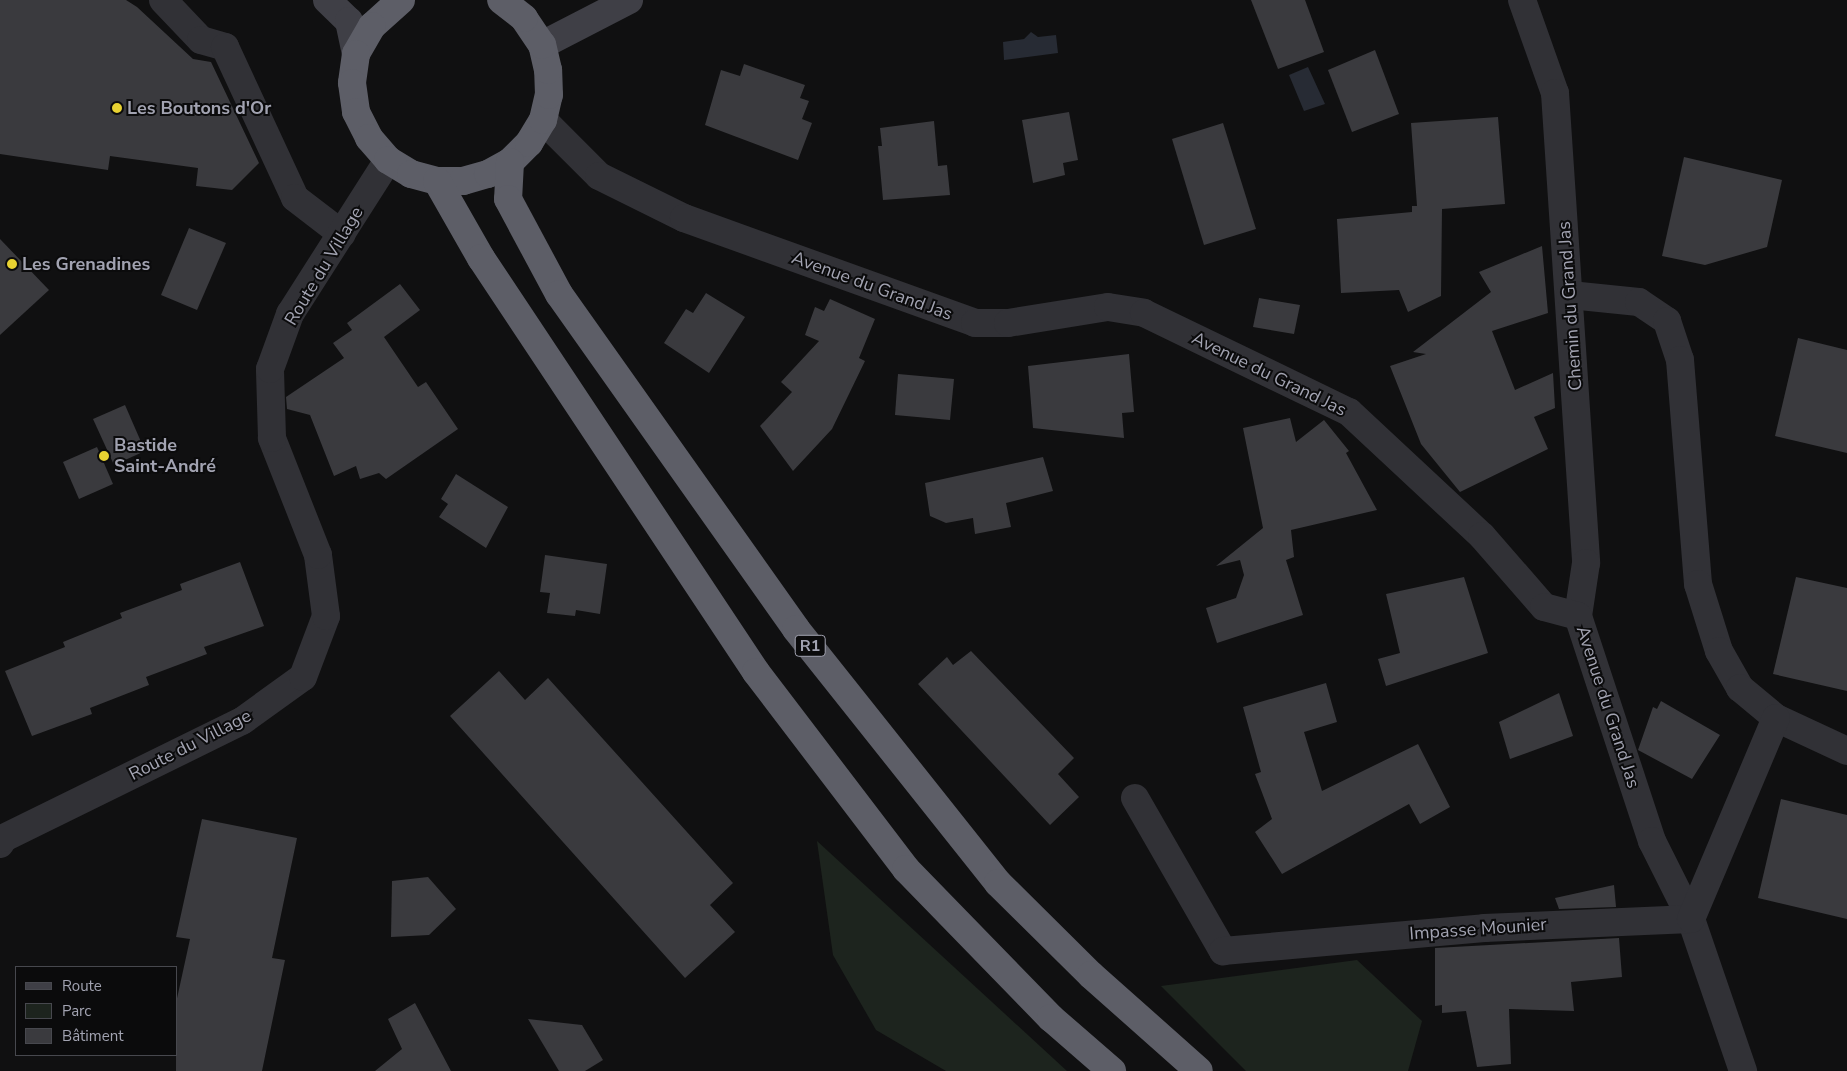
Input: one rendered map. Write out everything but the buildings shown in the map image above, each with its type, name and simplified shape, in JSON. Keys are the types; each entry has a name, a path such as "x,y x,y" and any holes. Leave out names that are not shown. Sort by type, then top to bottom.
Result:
{"highway":[{"path":"401,0 372,26 356,54 352,83 356,112 369,138 388,160 411,174 437,181 471,179 510,162 529,143 543,120 549,95 548,70 542,45 524,18 501,0"},
{"name":"R1","path":"510,162 508,200 558,294 796,629 998,883 1091,975 1199,1071"},
{"path":"437,181 480,258 756,672 906,869 1052,1018 1112,1071"}],"street":[{"path":"163,0 201,40 225,47 295,198 342,234"},
{"path":"326,0 349,22 356,54"},
{"path":"542,45 629,0"},
{"name":"Chemin du Grand Jas","path":"1522,0 1555,93 1570,294 1586,563 1578,616"},
{"name":"Avenue du Grand Jas","path":"543,120 599,176 684,218 975,323 1008,323 1108,307 1144,314 1349,412 1475,529 1544,607 1578,616 1652,841 1691,919 1743,1071"},
{"name":"Route du Village","path":"0,844 4,838 242,721 303,677 326,616 318,555 272,438 270,369 290,314 388,160"},
{"path":"1570,294 1639,302 1667,321 1680,360 1698,584 1718,650 1740,688 1776,718 1847,752"},
{"path":"1691,919 1776,718"},
{"name":"Impasse Mounier","path":"1135,798 1223,951 1484,928 1691,919"}],"green space":[{"path":"817,841 1067,1071 946,1071 876,1030 833,955"},
{"path":"1357,960 1422,1021 1408,1071 1246,1071 1161,986"}],"shaded area":[{"path":"1031,32 1038,37 1056,35 1058,53 1004,60 1003,42 1024,39"},
{"path":"1308,67 1325,104 1304,111 1289,75"}],"place":[{"name":"Les Boutons d'Or","path":"117,108"},
{"name":"Les Grenadines","path":"12,264"},
{"name":"Bastide Saint-André","path":"104,456"}]}
